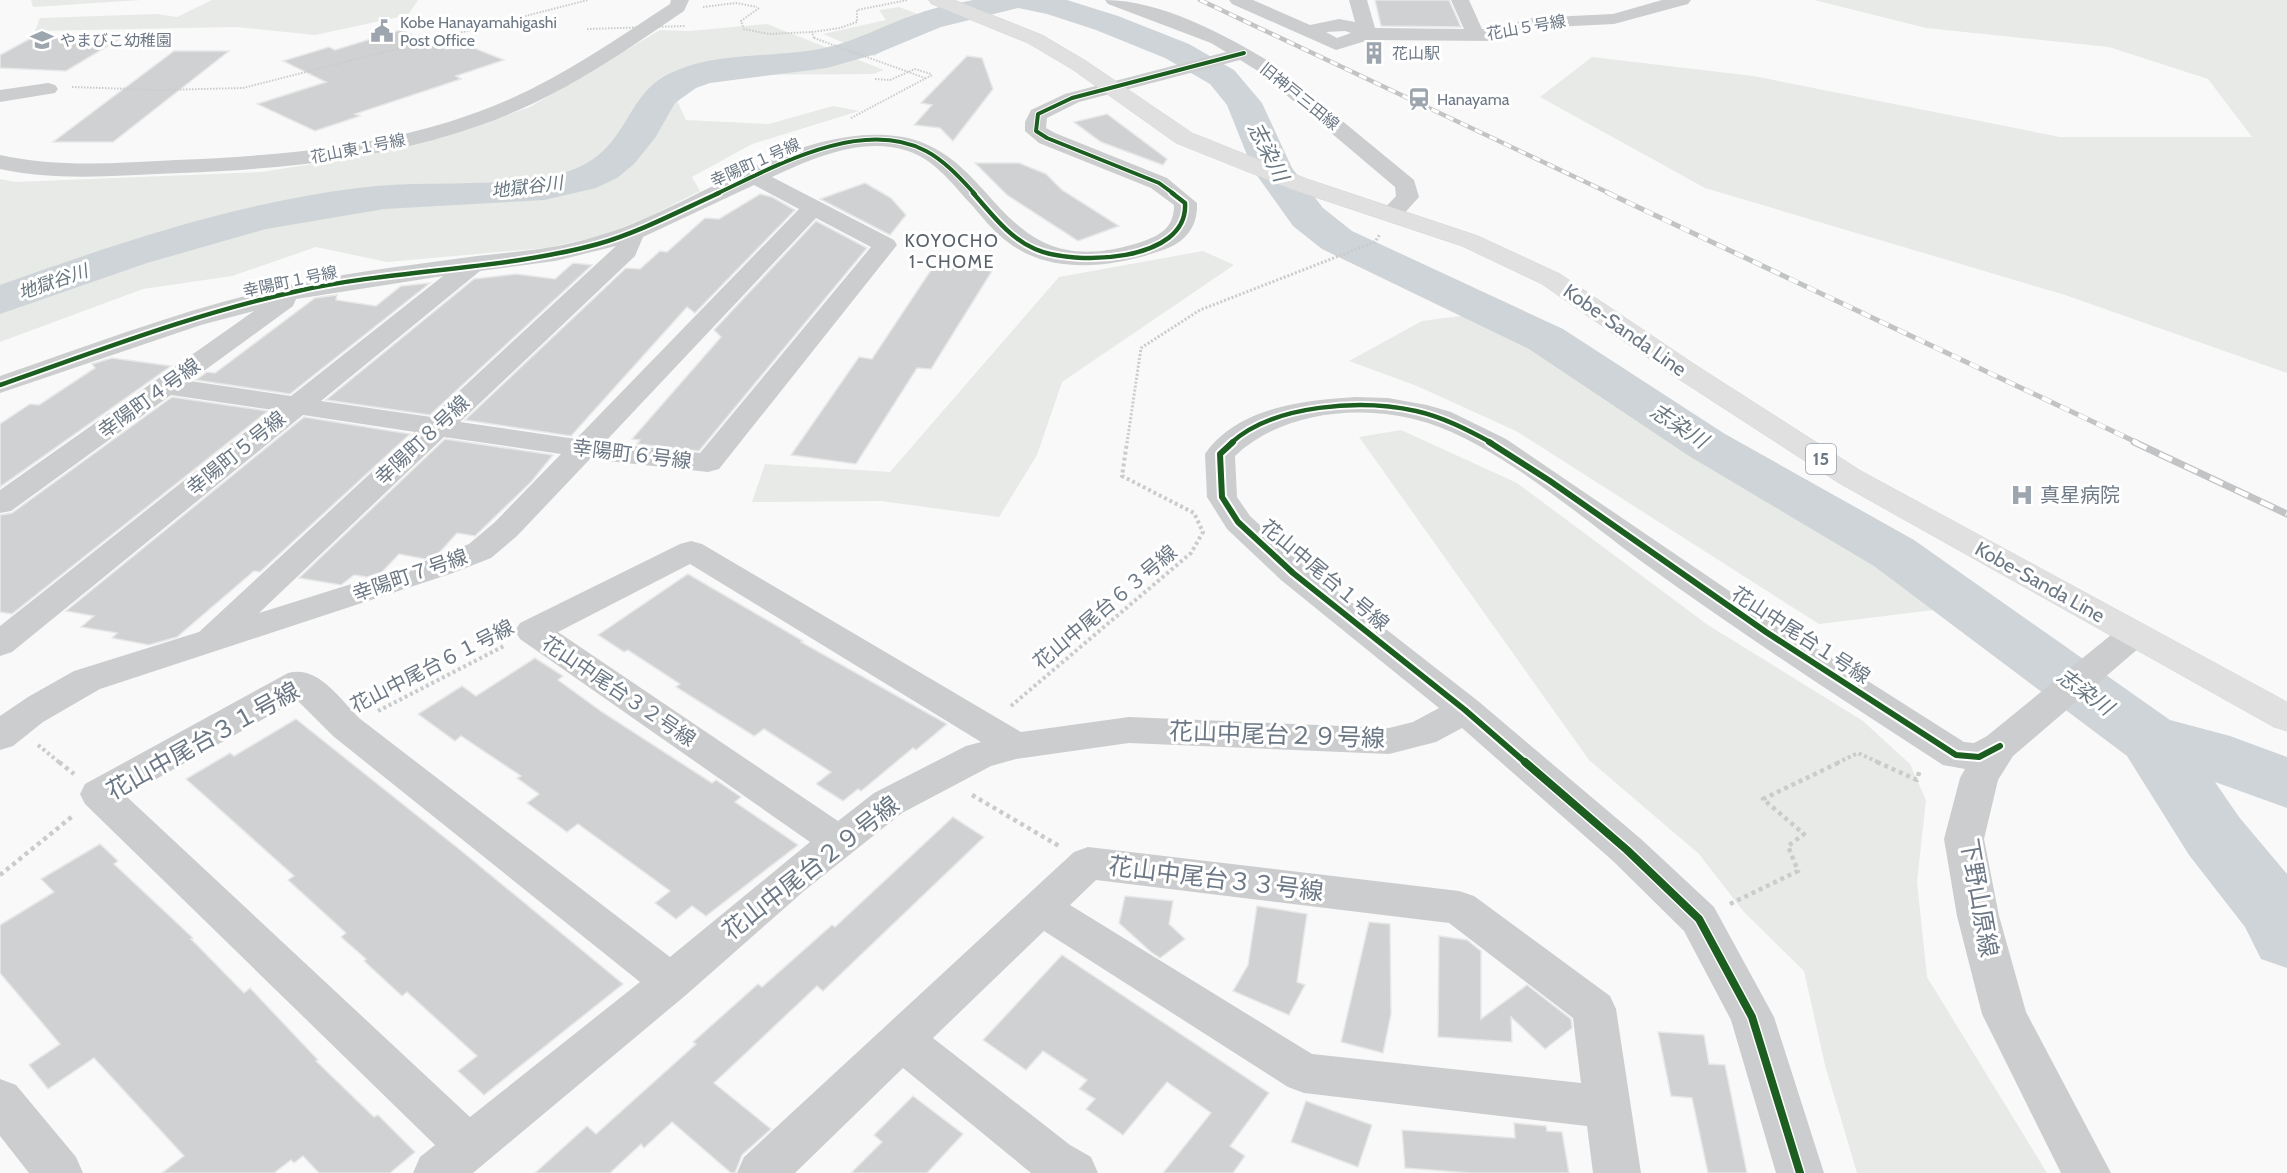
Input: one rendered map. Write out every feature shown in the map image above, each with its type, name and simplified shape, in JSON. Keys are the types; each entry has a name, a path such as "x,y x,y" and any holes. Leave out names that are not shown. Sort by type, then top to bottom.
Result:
{"main road":[{"name":"Kobe-Sanda Line","path":"940,1 1035,39 1079,65 1108,88 1184,138 1244,164 1392,213 1495,251 1551,279 1684,370 1850,477 2287,718"}],"street":[{"name":"花山東１号線","path":"0,162 28,169 78,171 281,162 405,139 476,119 542,92 678,7 680,0"},
{"name":"旧神戸三田線","path":"1114,0 1200,31 1235,56 1265,66 1406,185 1408,197 1392,213"},
{"path":"1166,0 1211,27 1200,31"},
{"path":"1238,0 1310,31 1334,24 1351,24 1363,36 1382,49"},
{"path":"1342,0 1359,4 1363,36"},
{"path":"1460,0 1476,36"},
{"path":"1562,0 1575,19"},
{"name":"花山５号線","path":"1363,36 1496,35 1530,23 1575,19 1614,19 1672,2"},
{"name":"幸陽町１号線","path":"0,385 192,320 298,291 382,276 555,254 598,244 632,233 754,176 825,148 861,142 903,143 919,147 934,156 1018,239 1057,256 1124,255 1163,243 1178,234 1184,224 1185,203 1158,183 1047,138 1036,131 1035,122 1038,114 1049,107 1108,88 1235,56"},
{"path":"0,96 48,89"},
{"name":"幸陽町６号線","path":"167,386 437,425 581,449 708,464 885,245 754,176"},
{"name":"幸陽町７号線","path":"4,728 87,680 442,566 480,551 506,529 814,207"},
{"name":"幸陽町８号線","path":"206,643 626,251 632,233"},
{"name":"幸陽町５号線","path":"0,644 472,265"},
{"name":"幸陽町４号線","path":"0,504 298,291"},
{"name":"花山中尾台１号線","path":"1800,1173 1752,1017 1699,919 1628,850 1465,710 1293,573 1238,522 1222,497 1220,454 1229,444 1258,425 1317,408 1354,405 1404,409 1439,417 1522,463 1718,600 1956,755 1979,757 2000,746"},
{"name":"花山中尾台３２号線","path":"840,842 532,632 692,551 1001,737"},
{"name":"下野山原線","path":"2087,1173 2062,1131 2004,1014 1978,916 1964,839 1979,778 2000,746 2134,634"},
{"name":"花山中尾台３１号線","path":"469,1147 99,794 301,682 346,727 670,982"},
{"name":"花山中尾台２９号線","path":"437,1173 670,982 790,880 888,803 979,756 1001,737 1129,730 1389,741 1423,733 1465,710"},
{"name":"花山中尾台３３号線","path":"761,1173 1088,863 1459,908 1594,1009 1617,1173"},
{"path":"1041,908 1304,1073 1607,1107"},
{"path":"902,1040 1053,1161 1074,1173"},
{"path":"0,1100 59,1173"}],"path":[{"path":"48,89 102,86 161,90 243,88 588,0"},
{"path":"705,1 702,7 710,8 736,3 759,8 741,21 744,29 769,34 840,28 856,22 857,10 908,0"},
{"path":"587,29 685,26"},
{"path":"812,32 814,38 925,78"},
{"path":"843,121 875,109 902,89 932,75 915,69 890,80 875,79"},
{"path":"1699,919 1798,871 1788,846 1804,834 1763,799 1858,753 1917,780 1923,761 1901,737 1911,727"},
{"path":"0,875 99,794 4,728"},
{"path":"941,776 1088,863"}],"shaded area":[{"path":"31,0 142,0 33,7"},
{"path":"212,0 418,0 408,15 315,35 236,27 35,31 40,18 156,14 177,17"},
{"path":"1814,0 2287,0 2287,373 2065,295 1705,188 1540,97 1592,57 1753,76 2060,137 2252,137 2208,79 2109,47 1926,28"},
{"path":"899,7 936,21 874,56 823,34 886,20 879,10"},
{"path":"767,24 884,70 873,74 733,75 699,79 676,98 686,120 769,124 833,106 859,111 752,144 692,177 700,191 648,217 597,237 545,248 387,262 316,247 232,276 143,289 0,342 0,179 16,182 261,172 338,160 444,137 530,107 660,30 689,31"},
{"path":"1203,251 1234,265 1062,382 1037,455 999,517 881,501 752,502 765,464 890,472 1059,277"},
{"path":"1476,314 1621,399 1942,609 1819,624 1516,431 1417,386 1349,361 1422,321"},
{"path":"1401,430 1517,483 1708,625 1863,721 1910,764 1926,800 1917,882 1927,977 2047,1173 1857,1173 1825,1065 1804,971 1744,912 1699,854 1589,760 1359,437"}],"building":[{"path":"1375,0 1449,0 1461,27 1381,26"},
{"path":"400,30 446,49 464,44 504,60 456,76 461,79 355,114 360,116 315,131 257,104 326,82 283,61 329,47 335,50"},
{"path":"33,37 118,40 66,71 0,68 0,55"},
{"path":"174,51 229,51 113,142 53,142"},
{"path":"967,56 982,58 993,89 953,141 940,128 914,125 932,105 921,103"},
{"path":"1107,114 1167,159 1163,165 1101,142 1074,122"},
{"path":"975,163 1019,163 1046,174 1062,190 1119,226 1078,241 1007,195"},
{"path":"865,183 891,198 906,215 890,235 820,199"},
{"path":"760,194 772,197 795,210 695,313 687,307 571,436 465,420 626,268 640,269 660,251 667,252 705,218 719,219"},
{"path":"816,221 867,248 699,451 637,444 640,440 632,439 721,337 714,330"},
{"path":"573,263 592,265 430,415 326,400 474,279 516,274 555,279"},
{"path":"935,264 992,271 931,369 917,368 856,464 791,455 859,357 872,359"},
{"path":"430,283 290,394 196,380 207,372 215,373 315,298 337,295 336,300 376,306 401,286"},
{"path":"112,358 171,366 0,487 0,424 30,404 39,405 95,368 92,364"},
{"path":"172,397 268,411 12,614 0,612 0,515 12,513"},
{"path":"304,417 410,434 260,572 254,571 177,637 149,645 112,638 117,633 81,627 94,616 66,611"},
{"path":"445,439 553,455 531,482 475,536 457,533 438,554 425,559 399,554 382,572 367,577 354,575 341,585 299,578"},
{"path":"688,574 803,641 801,642 947,724 916,750 913,748 861,791 858,789 843,801 816,784 831,772 764,729 754,736 676,687 680,684 628,650 624,652 598,635"},
{"path":"535,658 563,676 558,680 602,712 712,783 716,780 741,797 735,802 798,845 706,916 692,906 676,919 655,903 670,891 578,824 567,832 527,803 539,794 517,778 521,776 461,736 455,741 418,714 462,686 476,696"},
{"path":"296,719 623,984 484,1095 458,1071 477,1056 407,992 402,996 364,961 366,959 341,937 346,933 288,880 294,876 186,779 230,753 234,756"},
{"path":"953,817 984,837 823,991 817,986 714,1083 771,1129 742,1155 735,1173 731,1173 672,1122 644,1148 641,1144 610,1173 535,1173 587,1126 596,1134 696,1044 693,1042 758,984 762,987 832,925 835,927"},
{"path":"100,844 118,861 114,864 193,938 191,939 244,993 250,988 318,1060 316,1061 374,1117 378,1115 415,1152 390,1173 319,1173 303,1156 294,1163 291,1160 274,1173 162,1173 184,1156 94,1058 48,1089 29,1065 60,1044 0,973 0,925 54,892 41,879"},
{"path":"1125,896 1173,901 1169,924 1185,939 1160,958 1151,952 1119,923"},
{"path":"1257,906 1307,914 1297,982 1305,985 1289,1015 1233,991 1248,965"},
{"path":"1369,922 1390,924 1391,1014 1383,1053 1341,1042"},
{"path":"1439,936 1467,940 1481,951 1481,1019 1527,985 1571,1019 1572,1028 1545,1049 1511,1017 1512,1042 1438,1037"},
{"path":"1062,955 1269,1093 1230,1146 1245,1156 1233,1173 1163,1173 1211,1113 1167,1082 1123,1135 1086,1109 1095,1099 1079,1089 1087,1080 1043,1051 1026,1070 983,1040"},
{"path":"1658,1032 1704,1035 1709,1064 1725,1065 1747,1173 1708,1173 1692,1098 1671,1096"},
{"path":"913,1096 963,1134 927,1173 851,1173 882,1142 874,1135"},
{"path":"1306,1101 1372,1125 1358,1167 1291,1142"},
{"path":"1514,1123 1546,1126 1547,1131 1562,1132 1569,1173 1469,1173 1405,1168 1402,1130 1515,1138"}],"waterway":[{"name":"地獄谷川","path":"0,300 176,240 266,216 357,200 410,195 517,191 582,180 603,170 621,156 636,138 663,96 672,87 684,81 705,73 827,58 864,47 930,20 1013,0"},
{"name":"志染川","path":"1023,0 1054,6 1107,23 1177,51 1222,77 1244,103 1273,170 1308,217 1337,240 1546,339 1707,445 1894,553 2150,739"},
{"path":"2150,739 2207,753 2287,783"},
{"name":"志染川","path":"2150,739 2214,836 2272,908 2287,937"}],"railway":[{"path":"1200,0 1611,194"},
{"path":"1608,193 2138,443"},
{"path":"2134,442 2287,514"}],"cycle path":[{"path":"0,385 192,319 298,291 382,276 555,254 598,244 632,233 801,155 859,142 903,143 931,154 956,175 1011,233 1033,248 1068,258 1106,257 1142,250 1171,238 1180,229 1185,217 1185,203 1159,183 1047,138 1036,131 1035,122 1038,114 1072,98 1244,53"},
{"path":"1800,1173 1752,1017 1699,919 1627,850 1465,710 1293,573 1238,522 1222,497 1220,454 1239,436 1264,423 1293,413 1356,405 1388,406 1441,418 1496,445 1523,462 1728,607 1956,755 1979,757 2000,746"}],"place":[{"name":"Kobe Hanayamahigashi Post Office","path":"382,31"},
{"name":"やまびこ幼稚園","path":"42,40"},
{"name":"花山駅","path":"1374,53"},
{"name":"Hanayama","path":"1419,99"},
{"name":"真星病院","path":"2022,495"}],"district":[{"name":"KOYOCHO 1-CHOME","path":"952,251"}]}
